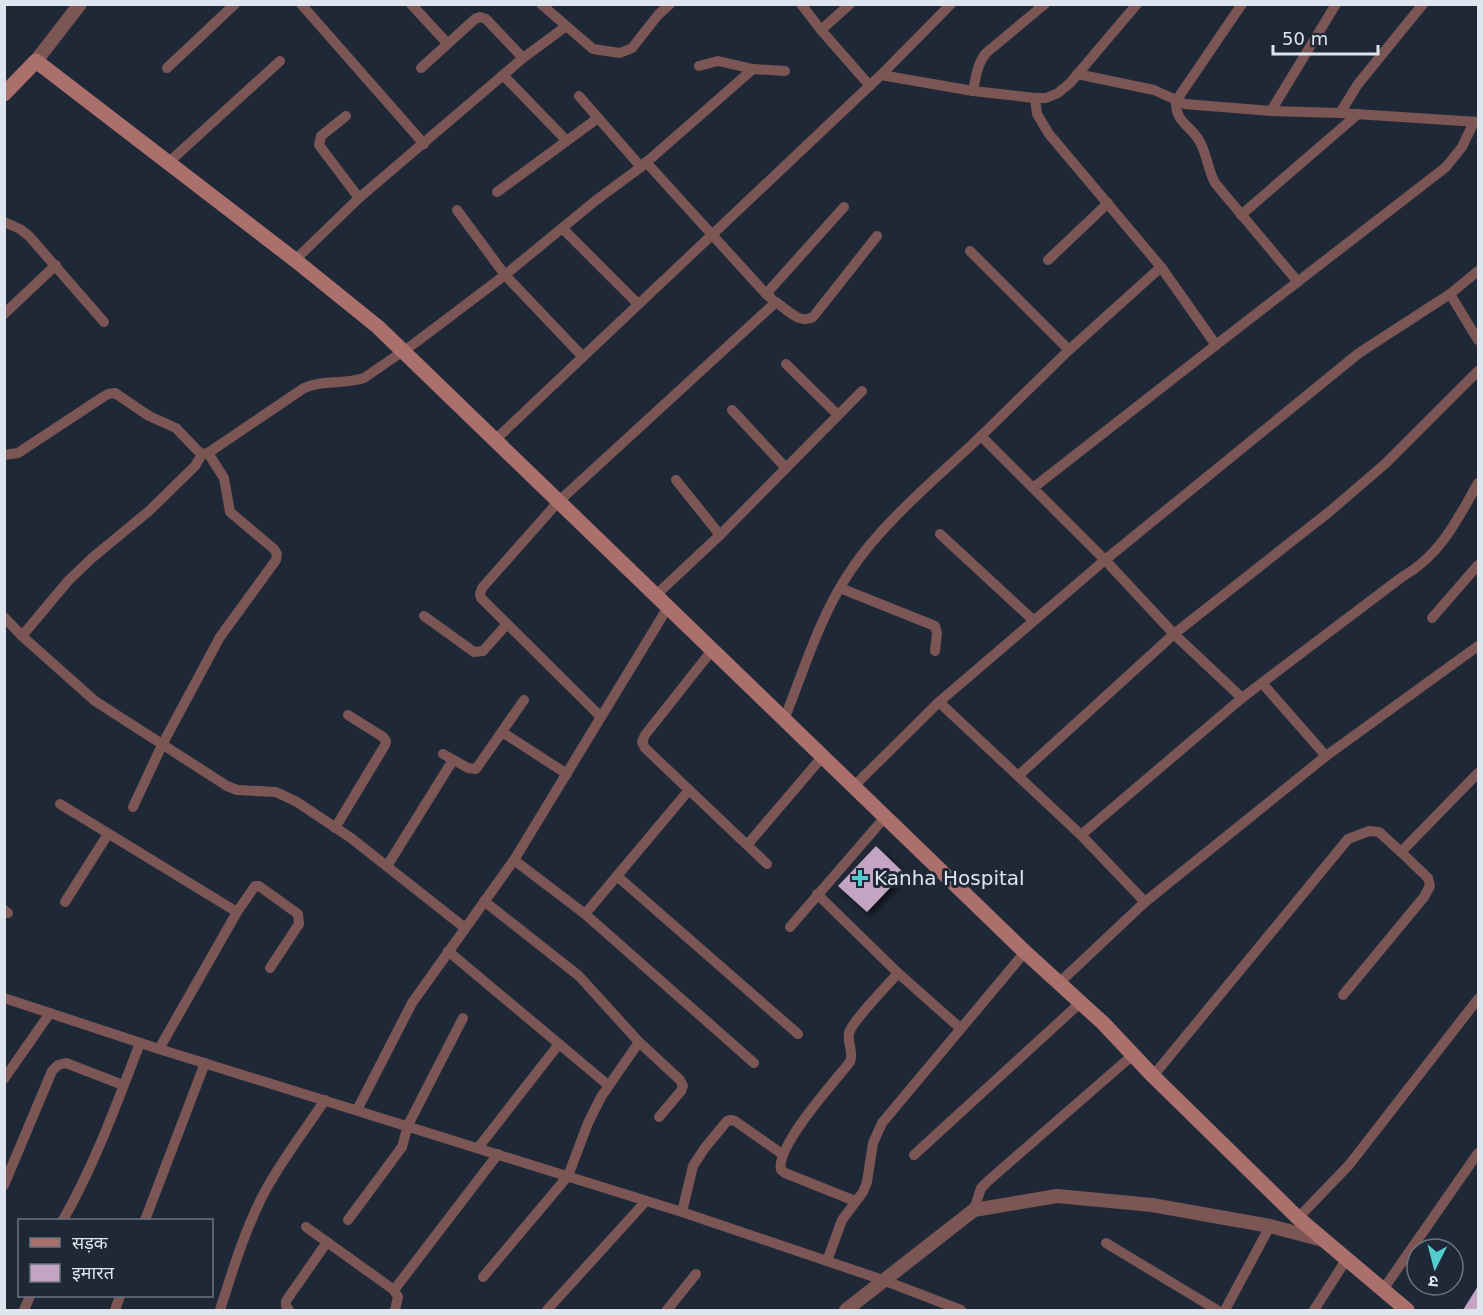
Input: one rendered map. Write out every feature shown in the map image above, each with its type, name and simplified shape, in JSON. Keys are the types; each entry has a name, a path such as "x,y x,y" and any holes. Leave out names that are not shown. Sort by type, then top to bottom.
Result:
{"main road":[{"path":"4,94 36,60 378,327 1025,952 1103,1023 1153,1076 1298,1218 1407,1311"}],"street":[{"path":"36,60 80,4"},
{"path":"167,68 235,4"},
{"path":"301,4 424,144"},
{"path":"411,4 447,43"},
{"path":"541,4 593,49 620,53 632,48 658,15 670,5"},
{"path":"801,4 820,30 870,86"},
{"path":"820,30 850,4"},
{"path":"495,441 870,86 951,4"},
{"path":"973,91 977,69 986,52 1045,4"},
{"path":"881,75 973,91 1046,98 1058,93 1077,74 1137,4"},
{"path":"1242,4 1176,101 1175,111 1200,141 1215,183 1298,282"},
{"path":"1270,111 1336,4"},
{"path":"1340,113 1358,84 1423,4"},
{"path":"421,68 447,43 480,17 486,19 523,58"},
{"path":"295,260 359,198 523,58 565,27"},
{"path":"169,162 280,61"},
{"path":"699,66 718,61 753,69 785,71"},
{"path":"22,636 74,575 149,511 205,454 304,388 314,383 354,382 364,378 403,351 505,275 643,165 753,69"},
{"path":"1033,488 1446,167 1462,147 1476,122 1185,104 1154,90 1077,74"},
{"path":"503,75 566,140"},
{"path":"579,96 643,165 713,234 766,294 802,320 813,317 877,236"},
{"path":"1035,98 1041,123 1161,267 1216,345"},
{"path":"1241,215 1358,114"},
{"path":"346,116 321,136 319,145 359,198"},
{"path":"497,192 598,118"},
{"path":"1048,260 1108,203"},
{"path":"766,294 844,207"},
{"path":"457,210 505,275 584,357"},
{"path":"4,222 29,236 105,322"},
{"path":"562,228 638,304"},
{"path":"970,251 1070,350"},
{"path":"4,314 56,265"},
{"path":"784,720 840,588 857,562 881,533 1070,350 1161,267"},
{"path":"854,786 939,702 1105,560 1359,353 1450,294 1479,271"},
{"path":"1450,294 1479,340"},
{"path":"600,716 481,598 480,594 558,502 776,302"},
{"path":"786,364 838,415"},
{"path":"1018,776 1174,634 1329,512 1385,464 1479,371"},
{"path":"656,595 720,535 862,391"},
{"path":"4,455 18,453 103,397 115,393 149,416 176,428 205,454 224,478 230,512 277,554 276,560 226,628 162,745 133,807"},
{"path":"732,410 786,468"},
{"path":"981,435 1105,560 1174,634 1242,698"},
{"path":"675,480 720,535"},
{"path":"1081,836 1242,698 1402,577 1421,566 1448,536 1479,483"},
{"path":"940,534 1034,620"},
{"path":"1432,618 1479,565"},
{"path":"840,588 935,626 937,633 935,651"},
{"path":"357,1110 402,1019 424,983 514,860 668,607"},
{"path":"4,616 22,636 95,701 227,786 237,790 276,792 297,802 387,866 465,928"},
{"path":"424,616 474,652 483,651 507,624"},
{"path":"1059,983 1145,902 1326,756 1479,646"},
{"path":"713,649 645,735 642,742 645,748 767,864"},
{"path":"1262,683 1326,756"},
{"path":"387,866 448,757 468,768 476,769 524,700"},
{"path":"939,702 1081,836 1145,902"},
{"path":"335,828 386,741 348,715"},
{"path":"502,732 567,774"},
{"path":"748,844 823,756"},
{"path":"1401,852 1479,773"},
{"path":"1469,783 1479,791"},
{"path":"585,914 689,790"},
{"path":"60,804 237,912"},
{"path":"790,927 886,816"},
{"path":"1153,1076 1348,839 1369,831 1379,831 1428,878 1430,886 1424,897 1342,995"},
{"path":"65,902 108,834"},
{"path":"514,860 585,914 754,1063"},
{"path":"617,876 798,1034"},
{"path":"159,1049 237,912 255,886 259,886 298,914 299,924 270,968"},
{"path":"817,894 898,973 960,1028"},
{"path":"484,901 579,976 639,1042 682,1083 681,1091 658,1117"},
{"path":"448,951 608,1085"},
{"path":"827,1261 842,1220 863,1192 867,1182 873,1143 882,1122 1025,952"},
{"path":"855,1200 785,1173 779,1165 782,1154 802,1123 850,1062 853,1050 849,1039 852,1027 898,973"},
{"path":"4,998 159,1049 682,1212 883,1280 947,1308 962,1311"},
{"path":"1298,1218 1349,1164 1479,999"},
{"path":"914,1155 1080,1003"},
{"path":"4,1079 50,1013"},
{"path":"348,1220 402,1147 408,1125 463,1018"},
{"path":"483,1277 568,1176 588,1123 608,1085 639,1042"},
{"path":"64,1219 92,1165 140,1043"},
{"path":"478,1148 559,1044"},
{"path":"974,1210 981,1188 988,1181 1134,1054"},
{"path":"4,1185 52,1071 58,1065 66,1063 123,1085"},
{"path":"147,1219 206,1063"},
{"path":"220,1311 239,1251 261,1199 325,1100"},
{"path":"682,1212 693,1166 704,1149 730,1119 782,1154"},
{"path":"394,1290 498,1154"},
{"path":"1383,1291 1478,1155"},
{"path":"846,1311 974,1210 1057,1196 1152,1205 1270,1226 1323,1240"},
{"path":"547,1311 645,1201"},
{"path":"1225,1311 1270,1226"},
{"path":"306,1227 394,1290 398,1297 395,1311"},
{"path":"289,1311 285,1306 286,1301 327,1242"},
{"path":"1106,1243 1217,1311"},
{"path":"1314,1311 1346,1260"},
{"path":"667,1311 696,1274"},
{"path":"24,1311 30,1297"}],"building":[{"path":"876,846 904,873 867,912 838,886"},
{"path":"1478,1286 1478,1310 1463,1310"}],"place":[{"name":"Kanha Hospital","path":"860,878"}]}
